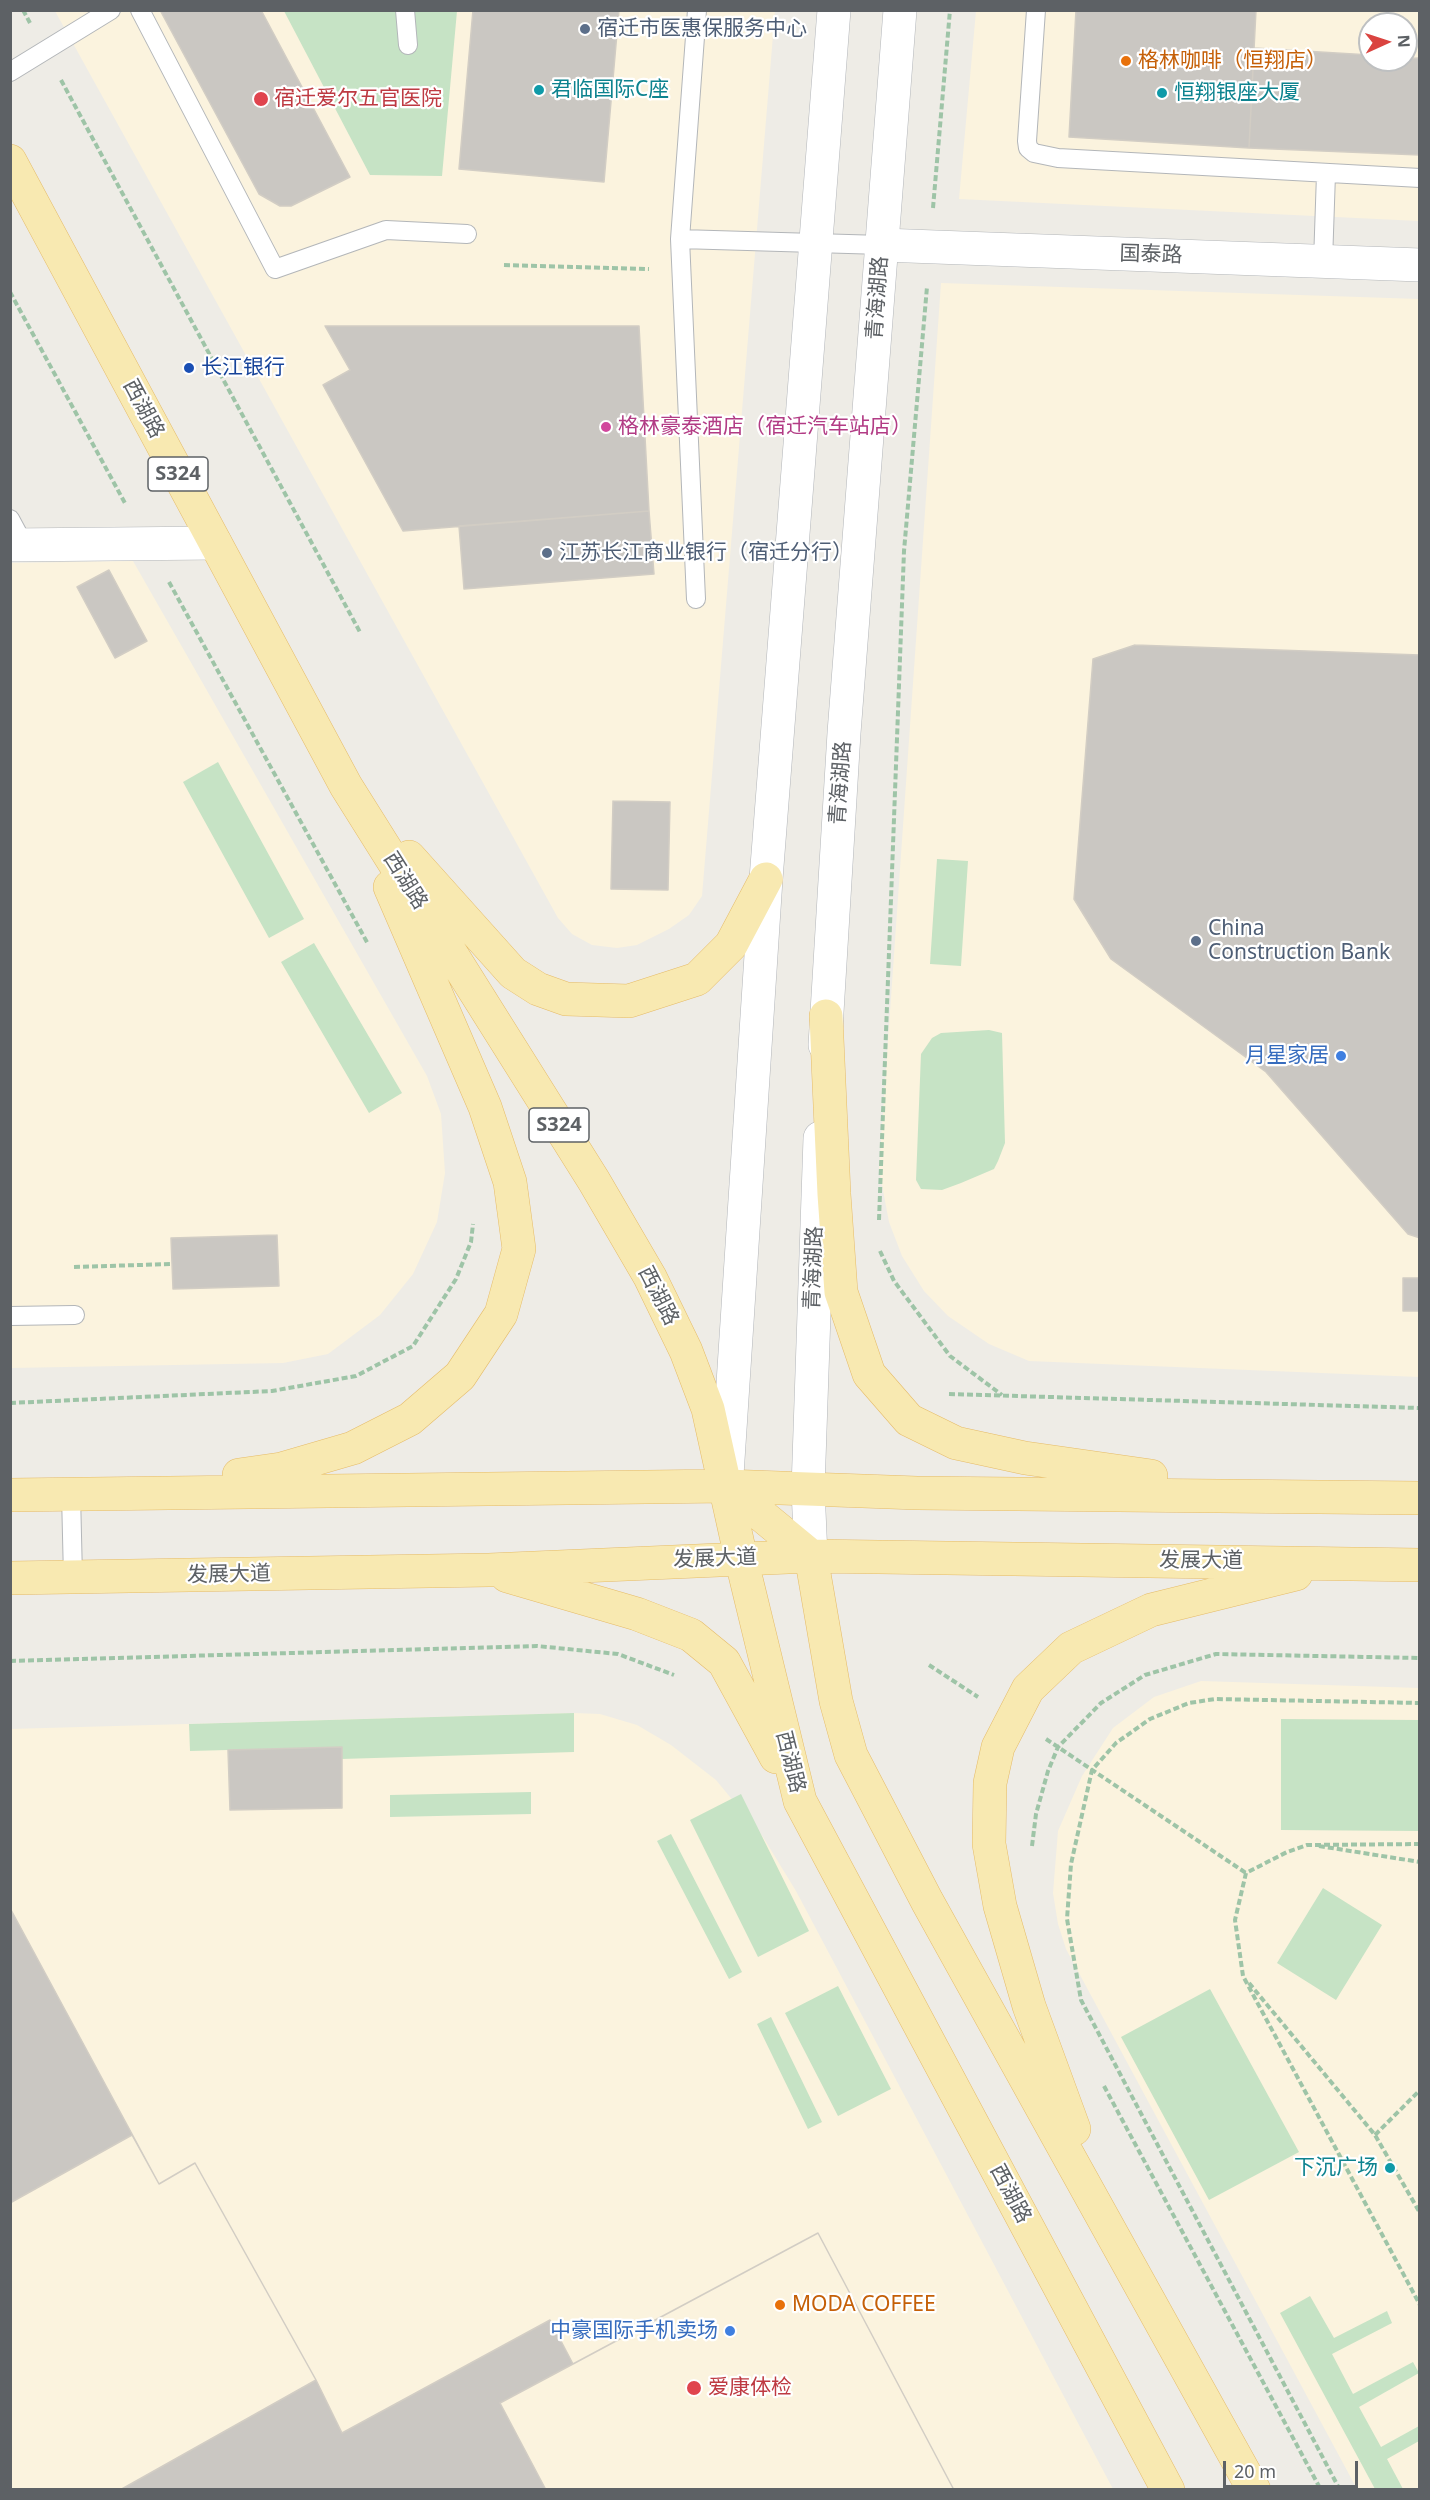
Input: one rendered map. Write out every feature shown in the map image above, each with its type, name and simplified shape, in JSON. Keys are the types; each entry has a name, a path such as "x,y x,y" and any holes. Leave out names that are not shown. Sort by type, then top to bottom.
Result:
{"main road":[{"path":"726,1486 765,879 834,10"},
{"name":"青海湖路","path":"812,1556 808,1489 816,1194 826,1016 844,733 900,10"},
{"name":"西湖路","path":"10,161 346,786 594,1180 650,1277 686,1351 708,1409 741,1558 800,1801 1168,2490"},
{"name":"国泰路","path":"882,245 1419,265"},
{"path":"15,536 148,544 215,543"},
{"path":"346,786 513,973 538,988 566,999 629,1000 698,979 731,945 765,879"},
{"path":"18,1495 228,1477 281,1469 353,1448 410,1419 460,1376 501,1314 519,1249 510,1182 485,1107 346,786"},
{"path":"826,1016 841,1292 869,1374 909,1420 956,1443 1025,1458 1115,1473 1349,1497"},
{"path":"726,1486 812,1556 836,1701 851,1755 927,1901 1254,2490"},
{"path":"18,1495 726,1486 1419,1498"},
{"name":"发展大道","path":"10,1578 489,1570 812,1556 1419,1564"},
{"path":"1112,2231 1029,2006 1000,1905 990,1844 990,1783 998,1747 1012,1716 1028,1689 1071,1648 1151,1610 1341,1563"},
{"path":"489,1570 637,1614 691,1635 724,1662 800,1801"}],"lane":[{"path":"10,72 111,10"},
{"path":"140,10 274,268 386,230 467,234"},
{"path":"405,10 408,45"},
{"path":"696,10 680,239 696,599"},
{"path":"1036,10 1027,141 1028,148 1034,153 1058,158 1326,174 1419,177"},
{"path":"1323,262 1326,174"},
{"path":"680,239 882,245"},
{"path":"10,1316 75,1315"},
{"path":"71,1494 73,1577"}],"path":[{"path":"23,10 361,634"},
{"path":"879,1226 904,551 950,10"},
{"path":"504,265 681,270"},
{"path":"10,292 370,949"},
{"path":"10,1403 272,1391 356,1376 413,1346 456,1279 471,1242 474,1219"},
{"path":"878,1247 894,1281 950,1356 1002,1395"},
{"path":"74,1267 172,1264"},
{"path":"944,1393 1419,1408"},
{"path":"10,1661 537,1646 618,1654 674,1675 683,1683"},
{"path":"1032,1852 1036,1814 1048,1771 1058,1747 1101,1703 1145,1675 1216,1654 1419,1658"},
{"path":"928,1665 1012,1716 1246,1873"},
{"path":"1340,2490 1081,2000 1067,1919 1071,1864 1092,1770 1116,1743 1150,1719 1189,1703 1215,1699 1419,1703"},
{"path":"1246,1873 1307,1845 1419,1844"},
{"path":"1307,1845 1419,1862"},
{"path":"1246,1873 1235,1920 1243,1976 1419,2305"},
{"path":"1243,1976 1376,2135 1419,2213"},
{"path":"1100,2079 1321,2490"},
{"path":"1376,2135 1419,2090"}],"shaded area":[{"path":"55,11 775,11 702,896 689,915 669,929 637,945 617,948 592,945 572,934 558,918"},
{"name":"恒翔银座大厦","path":"976,11 1419,11 1419,221 959,199"},
{"path":"941,283 1419,299 1419,1377 1029,1361 989,1344 948,1316 924,1291 902,1256 889,1222 879,1169"},
{"path":"133,561 427,1076 441,1114 445,1173 437,1222 413,1274 380,1315 328,1354 283,1363 11,1368 10,563"},
{"path":"1201,1681 1419,1688 1419,2489 1357,2489 1066,1949 1058,1924 1053,1893 1058,1831 1082,1776 1113,1728 1154,1697"},
{"path":"600,1714 637,1725 671,1745 716,1780 763,1837 796,1891 1113,2489 11,2489 10,1729"}],"green space":[{"path":"284,11 457,11 442,176 370,175"},
{"path":"218,762 304,919 269,938 183,782"},
{"path":"937,859 968,861 961,966 930,964"},
{"path":"314,943 402,1093 369,1113 281,962"},
{"path":"989,1030 1002,1033 1005,1143 998,1161 994,1169 942,1190 921,1189 916,1180 921,1054 932,1038 941,1033"},
{"path":"574,1713 574,1752 341,1759 341,1747 190,1751 189,1724"},
{"path":"1281,1719 1419,1720 1419,1831 1281,1830"},
{"path":"531,1792 531,1814 390,1817 390,1795"},
{"path":"741,1794 809,1931 758,1957 690,1820"},
{"path":"671,1834 742,1972 729,1979 657,1841"},
{"path":"1323,1888 1382,1925 1336,2000 1277,1963"},
{"path":"838,1986 891,2089 838,2116 785,2013"},
{"path":"1210,1989 1299,2152 1209,2200 1121,2037"},
{"path":"771,2017 822,2122 808,2129 757,2024"},
{"path":"1310,2296 1334,2338 1387,2311 1392,2323 1332,2354 1353,2394 1413,2362 1419,2373 1359,2407 1381,2447 1419,2426 1419,2441 1387,2459 1403,2489 1375,2489 1280,2313"}],"building":[{"path":"160,10 261,10 350,177 291,206 280,206 259,194"},
{"name":"君临国际C座","path":"473,10 619,10 604,182 459,169"},
{"name":"恒翔银座大厦","path":"1076,10 1256,10 1249,148 1069,137"},
{"path":"1254,48 1358,54 1358,72 1418,72 1418,58 1420,58 1420,155 1249,148"},
{"path":"325,326 639,326 649,511 403,531 323,385 350,370"},
{"path":"649,511 654,574 464,589 459,526"},
{"path":"109,570 147,641 115,658 77,587"},
{"path":"1135,645 1420,655 1420,1238 1408,1234 1266,1072 1111,959 1074,899 1093,659"},
{"path":"613,801 670,802 668,890 611,889"},
{"path":"277,1235 279,1286 173,1289 171,1238"},
{"path":"1403,1278 1420,1278 1420,1311 1403,1311"},
{"path":"342,1747 342,1808 230,1810 228,1750"},
{"path":"10,1908 159,2184 195,2163 316,2380 342,2433 550,2320 573,2364 818,2233 954,2490 10,2490"},
{"path":"132,2135 159,2184 195,2163 316,2380 120,2490 10,2490 10,2203"},
{"path":"818,2233 954,2490 546,2490 500,2403"}],"place":[{"name":"宿迁市医惠保服务中心","path":"585,29"},
{"name":"格林咖啡（恒翔店）","path":"1126,61"},
{"name":"君临国际C座","path":"539,90"},
{"name":"恒翔银座大厦","path":"1162,93"},
{"name":"宿迁爱尔五官医院","path":"261,99"},
{"name":"长江银行","path":"189,368"},
{"name":"格林豪泰酒店（宿迁汽车站店）","path":"606,427"},
{"name":"江苏长江商业银行（宿迁分行）","path":"547,553"},
{"name":"China Construction Bank","path":"1196,941"},
{"name":"月星家居","path":"1341,1056"},
{"name":"下沉广场","path":"1390,2168"},
{"name":"MODA COFFEE","path":"780,2305"},
{"name":"中豪国际手机卖场","path":"730,2331"},
{"name":"爱康体检","path":"694,2388"}]}
